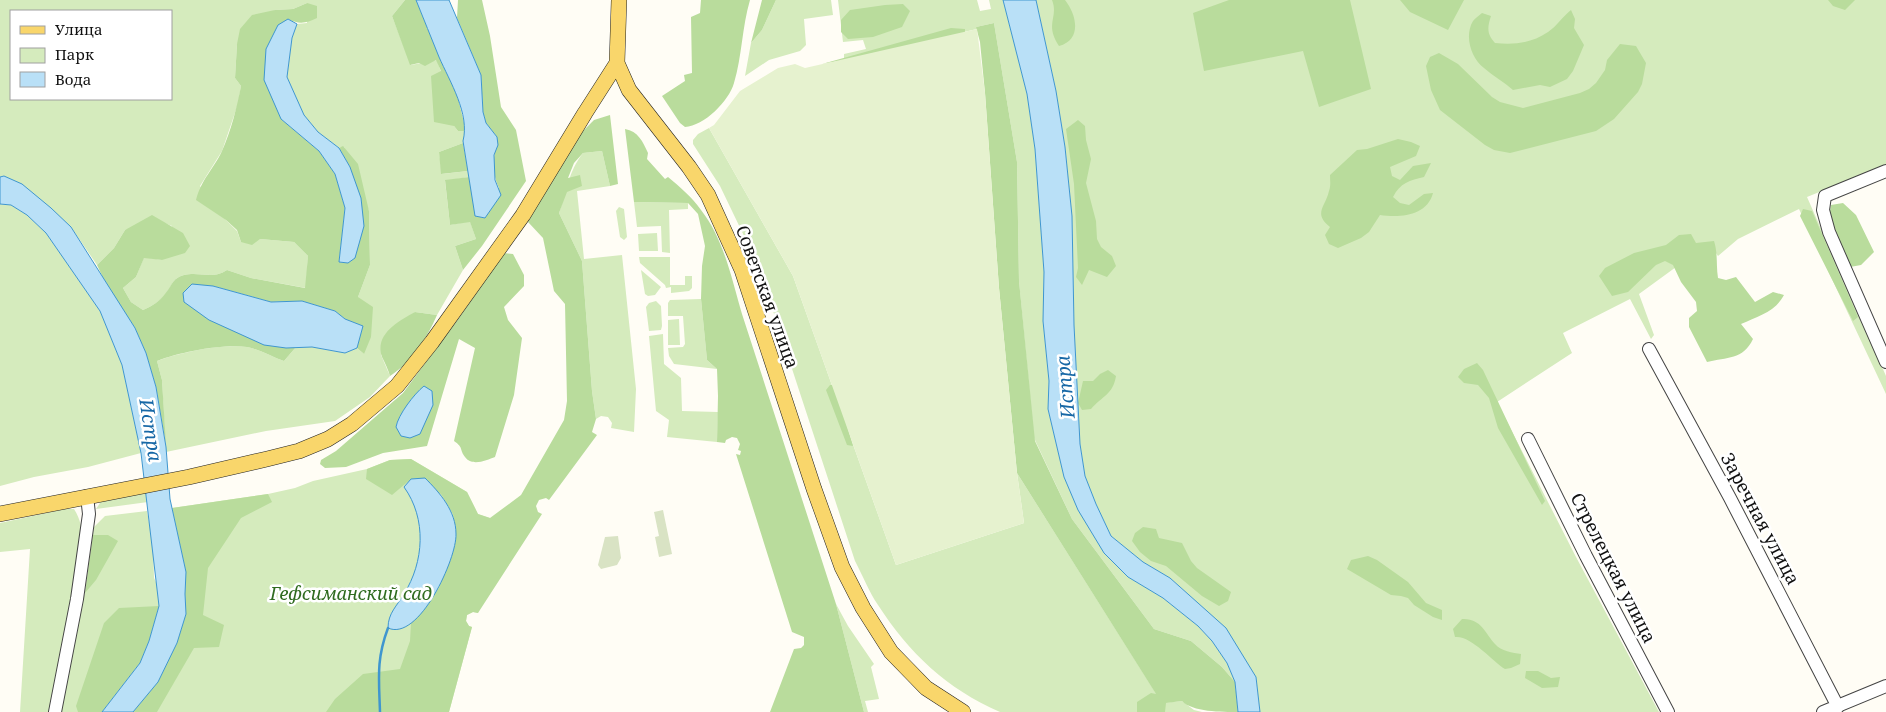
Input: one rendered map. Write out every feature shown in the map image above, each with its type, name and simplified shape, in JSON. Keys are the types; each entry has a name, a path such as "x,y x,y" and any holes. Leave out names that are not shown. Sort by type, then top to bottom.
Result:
{"main road":[{"name":"Советская улица","path":"618,0 618,63 629,90 689,167 708,195 742,270 814,489 842,567 864,608 892,652 926,688 963,712"},
{"path":"0,514 267,460 328,440 352,424 397,386 432,342 523,215 584,113 618,63"}],"street":[{"path":"1886,170 1825,196 1823,210 1829,232 1886,362"},
{"name":"Заречная улица","path":"1649,349 1730,498 1838,706"},
{"name":"Стрелецкая улица","path":"1528,439 1586,556 1668,712"},
{"path":"55,712 77,599 89,514 87,496"},
{"path":"1823,712 1886,686"}],"green space":[{"path":"0,0 405,0 392,16 411,65 437,60 454,126 458,131 466,131 463,143 439,152 442,174 468,171 469,177 445,181 450,225 470,221 476,239 455,246 463,270 437,315 415,312 381,355 390,376 370,397 335,421 266,431 166,452 162,380 157,361 190,352 236,346 252,348 284,361 296,347 312,347 345,353 357,348 364,354 358,297 370,265 369,211 344,147 339,148 318,132 304,115 287,77 292,38 297,24 307,23 307,3 293,9 275,10 237,44 235,78 241,86 238,104 222,151 200,186 226,220 237,231 241,242 260,239 294,242 308,256 306,288 251,278 227,270 211,275 190,274 177,278 161,299 143,310 131,302 123,288 136,277 144,257 162,260 172,226 162,222 125,230 114,248 97,265 71,227 4,176 0,177"},
{"path":"405,0 416,0 440,59 457,94 466,131 458,131 454,126 434,122 431,76 441,71 436,60 425,66 419,63 410,65 392,16"},
{"path":"458,0 482,0 490,36 501,107 516,130 526,181 482,246 463,270 455,246 476,239 470,222 450,225 445,180 469,177 476,216 485,218 499,188 494,170 497,137 486,123 483,112 481,75 457,18"},
{"path":"701,0 750,0 737,73 731,90 721,105 708,117 692,126 685,127 680,123 662,96 685,81 684,75 692,73 691,17 700,13"},
{"path":"762,0 776,0 762,30 751,43"},
{"path":"776,0 831,0 833,15 804,19 806,45 800,51 769,60 745,76 751,43 762,30"},
{"path":"838,0 977,0 980,11 991,9 989,0 1003,0 1027,94 1035,149 1044,272 1043,321 1049,381 1048,409 1064,477 1128,577 1163,598 1198,626 1212,641 1227,663 1235,682 1222,667 1191,641 1154,629 1072,519 1034,438 1019,281 1017,162 994,23 976,27 977,29 844,59 844,54 866,49 863,40 843,42"},
{"path":"1036,0 1886,0 1886,165 1807,197 1886,376 1886,394 1799,209 1738,239 1718,256 1709,243 1639,294 1654,335 1651,339 1630,299 1563,333 1572,353 1497,402 1576,557 1659,712 1260,712 1256,677 1192,598 1170,578 1143,562 1111,536 1085,476 1080,444 1074,325 1072,216 1065,147 1056,91"},
{"path":"1052,0 1065,0 1072,13 1075,26 1071,38 1059,46 1052,26 1054,6"},
{"path":"1229,0 1350,0 1371,89 1319,107 1303,51 1204,71 1193,13"},
{"path":"1400,0 1464,0 1448,30 1410,12"},
{"path":"1828,0 1855,0 1845,10 1833,6"},
{"path":"307,3 317,6 317,18 303,23 288,19 281,119 319,151 335,174 345,208 339,262 348,263 350,167 339,148 343,146 358,164 369,211 370,265 358,297 373,307 371,337 364,354 357,348 362,326 345,319 335,311 302,301 271,302 213,286 286,348 296,347 284,361 252,348 237,346 201,350 157,361 162,380 166,445 156,387 146,353 135,328 106,284 97,265 114,248 125,230 152,215 183,233 190,246 185,253 162,260 144,258 136,277 123,288 131,302 143,310 160,299 177,278 190,274 211,275 227,270 251,278 305,288 308,256 294,242 260,239 252,245 241,242 237,230 226,220 196,200 204,180 219,158 236,111 241,86 235,78 240,29 252,15 275,10 293,9"},
{"path":"903,4 910,11 902,27 873,37 848,39 841,32 841,20 850,10"},
{"path":"1571,10 1575,19 1574,28 1584,45 1573,71 1567,79 1550,87 1540,85 1513,90 1479,64 1472,53 1469,40 1470,27 1474,20 1482,13 1491,16 1488,31 1495,43 1509,44 1529,41 1542,36 1551,30"},
{"path":"994,23 1017,162 1019,281 1035,441 1072,519 1154,629 1191,641 1222,667 1235,682 1238,712 1200,709 1187,705 1182,701 1166,703 1165,712 1137,712 1137,702 1151,693 1156,694 1017,473 999,288 985,93 980,42 976,27"},
{"path":"951,28 965,29 965,39 822,64"},
{"path":"977,29 985,93 999,288 1017,473 1024,523 896,565 793,276 709,128 714,125 740,91 778,68 795,64 805,68"},
{"path":"1620,44 1636,46 1646,63 1642,84 1638,92 1614,119 1596,131 1510,153 1494,150 1485,145 1440,110 1431,90 1426,66 1430,57 1439,53 1458,64 1492,97 1500,102 1523,108 1589,89 1605,70 1607,60"},
{"path":"610,115 618,184 610,186 602,151 583,153 574,163 568,178 580,175 582,186 567,192 559,213 582,261 592,391 596,419 592,432 597,435 549,500 546,498 539,500 536,506 538,512 542,514 478,613 473,612 467,615 466,621 472,627 449,712 326,712 335,699 363,674 400,669 410,641 411,623 439,588 456,534 453,514 441,494 411,479 392,495 366,479 367,469 390,460 411,459 467,492 478,514 490,518 521,495 564,420 567,401 565,304 554,291 543,238 528,222 536,205 582,132 594,120"},
{"path":"1078,120 1085,126 1086,140 1091,159 1086,183 1096,221 1097,239 1101,247 1112,256 1116,266 1107,277 1089,270 1082,285 1076,277 1078,268 1074,184 1066,129"},
{"path":"709,128 793,276 896,565 1024,523 1017,473 1162,703 1182,701 1194,710 1202,712 1000,712 981,703 946,681 916,654 903,639 875,600 855,561 758,265 720,186 693,144 693,140 698,134"},
{"path":"625,129 630,130 640,138 648,153 647,159 665,179 668,177 686,192 709,221 716,234 731,274 742,314 836,604 864,712 770,712 794,649 801,648 804,645 804,637 792,632 736,454 740,455 741,451 738,450 740,444 737,438 732,437 726,440 725,443 717,442 717,369 707,360 701,299 705,246 698,214 688,203 634,202"},
{"path":"1398,139 1420,146 1416,156 1390,167 1392,176 1400,180 1413,166 1431,163 1424,177 1406,183 1399,188 1393,197 1400,203 1409,205 1424,194 1433,193 1430,201 1425,207 1412,214 1380,215 1369,232 1361,238 1338,248 1329,244 1325,235 1330,227 1321,214 1330,189 1330,175 1357,150 1367,149"},
{"path":"463,143 468,171 441,174 439,152"},
{"path":"602,151 610,186 577,191 584,259 622,255 636,389 634,432 611,428 612,423 608,417 601,416 596,419 592,391 582,261 559,213 571,175 578,160 583,153"},
{"path":"634,202 688,203 688,209 669,210 670,253 662,252 661,226 637,227"},
{"path":"1843,203 1856,215 1874,252 1861,265 1850,267 1829,217 1831,205"},
{"path":"0,204 11,205 27,215 46,233 100,311 122,365 141,453 88,467 34,477 0,486"},
{"path":"619,207 624,209 627,237 624,240 620,237 616,211"},
{"path":"1803,209 1812,211 1858,317 1853,321 1800,216"},
{"path":"657,233 658,251 639,251 638,234"},
{"path":"1691,234 1696,243 1714,241 1718,278 1726,280 1736,277 1755,302 1773,292 1784,295 1771,310 1741,324 1753,339 1744,351 1734,356 1707,362 1689,327 1689,318 1697,311 1696,302 1681,282 1673,265 1665,261 1656,265 1628,292 1612,296 1599,276 1605,268 1634,253 1666,245 1679,235"},
{"path":"504,253 513,254 524,275 524,286 504,307 508,320 522,338 514,395 495,457 480,462 472,462 465,457 460,447 454,441 475,348 459,339 427,446 383,453 346,467 325,468 320,464 321,460 336,451 403,393 459,318"},
{"path":"639,257 670,257 670,285 685,285 685,276 692,276 692,288 689,291 671,293 671,287 666,288 640,263"},
{"path":"641,270 661,287 655,295 648,296 645,294"},
{"path":"701,299 707,360 717,369 674,364 669,356 668,348 683,347 685,344 683,316 668,316 668,303 670,300"},
{"path":"656,301 661,306 662,326 661,330 649,331 646,307 649,303"},
{"path":"415,312 437,315 429,332 412,357 390,376 380,349 382,342 389,329"},
{"path":"679,319 680,345 668,345 668,320"},
{"path":"663,334 664,364 681,378 682,411 718,412 717,442 667,437 669,420 656,411 649,336"},
{"path":"1477,363 1483,370 1545,501 1542,505 1498,428 1489,398 1478,385 1464,383 1458,377 1464,369"},
{"path":"1108,370 1116,376 1110,391 1091,409 1082,410 1078,403 1083,381 1093,381 1100,374"},
{"path":"830,385 835,385 853,446 847,445 826,390"},
{"name":"Гефсиманский сад","path":"411,459 467,492 478,514 490,518 478,613 473,612 467,615 466,621 472,627 449,712 133,712 186,614 172,508 268,494 295,488 313,481 367,469 390,460"},
{"path":"147,492 148,502 96,509 102,500"},
{"path":"268,494 272,502 241,518 208,568 203,615 224,625 219,647 194,648 157,712 133,712 158,682 177,643 186,614 186,572 172,508"},
{"path":"65,509 74,509 81,525 82,542 52,712 20,712 30,549 0,552 0,523"},
{"path":"663,510 672,554 659,557 655,537 659,536 654,512"},
{"path":"147,511 153,545 154,578 157,584 159,606 102,712 61,712 81,604 85,593 94,527 105,516"},
{"path":"1143,527 1156,529 1159,538 1182,543 1191,561 1197,568 1231,592 1228,601 1219,606 1202,596 1166,566 1151,561 1140,552 1132,541 1135,533"},
{"path":"93,535 108,535 118,541 96,580 85,593"},
{"path":"618,536 621,558 617,565 601,569 598,565 605,537"},
{"path":"1368,556 1377,560 1408,582 1426,603 1442,610 1442,620 1433,617 1414,605 1408,598 1391,595 1347,569 1351,560"},
{"path":"836,604 848,626 874,664 871,667 879,699 865,701 868,712 864,712"},
{"path":"159,606 149,641 140,663 102,712 78,712 76,706 104,623 119,608"},
{"path":"1462,619 1468,619 1478,624 1500,648 1521,654 1520,664 1505,669 1468,640 1455,637 1453,629"},
{"path":"1526,671 1538,671 1551,678 1560,677 1558,687 1542,688 1525,678"}],"water":[{"path":"416,0 449,0 481,75 483,112 486,123 497,137 498,145 494,155 495,180 501,195 485,218 475,216 463,141 464,120 458,98"},
{"name":"Истра","path":"1003,0 1036,0 1056,91 1065,147 1072,216 1074,325 1080,444 1085,476 1111,536 1143,562 1170,578 1226,628 1256,677 1260,712 1238,712 1235,682 1227,663 1212,641 1198,626 1163,598 1128,577 1104,553 1078,510 1064,477 1048,409 1049,381 1043,321 1044,272 1035,149 1027,94"},
{"path":"288,19 297,24 292,38 287,77 304,115 318,132 339,148 350,167 361,198 364,226 355,258 348,263 339,262 345,208 335,174 319,151 281,119 264,80 266,49 278,25"},
{"name":"Истра","path":"4,176 22,184 71,227 135,328 146,353 156,387 166,447 170,499 186,572 186,614 177,643 158,682 133,712 102,712 140,663 149,641 159,606 141,453 122,365 100,311 46,233 27,215 11,205 0,204 0,177"},
{"path":"192,284 213,286 271,302 302,301 335,311 345,319 363,326 357,348 345,353 312,347 286,348 264,345 209,320 184,302 183,293"},
{"path":"424,386 432,391 433,405 420,434 410,438 401,436 396,427 397,422 411,399"},
{"path":"425,478 441,496 450,510 455,526 455,546 443,578 423,611 412,623 400,629 388,628 391,614 411,582 419,555 420,540 417,513 404,487 411,479"}],"waterway":[{"path":"380,712 380,660 388,628"}]}
